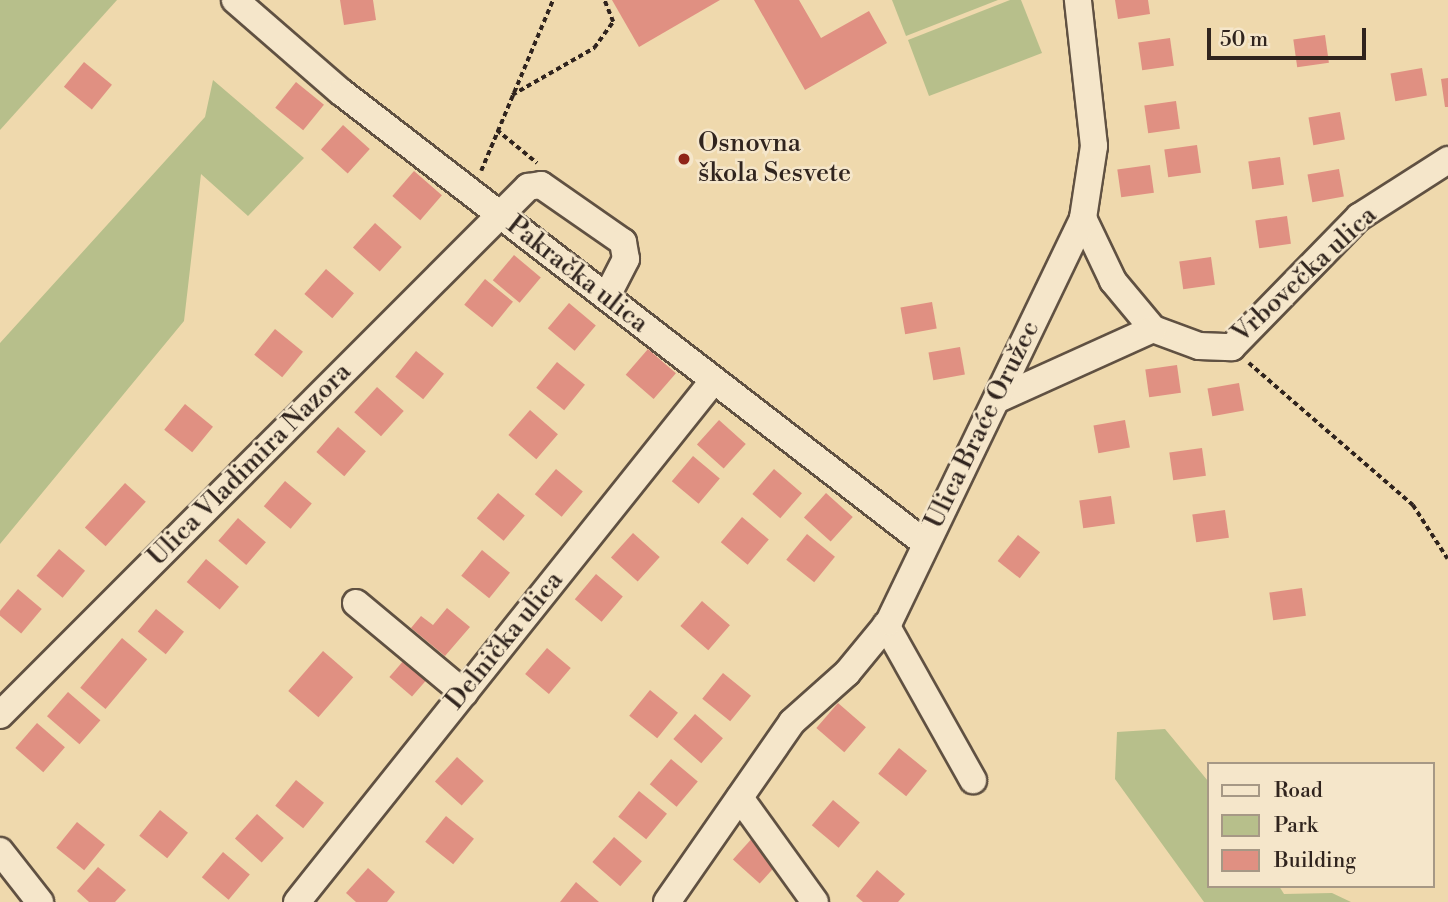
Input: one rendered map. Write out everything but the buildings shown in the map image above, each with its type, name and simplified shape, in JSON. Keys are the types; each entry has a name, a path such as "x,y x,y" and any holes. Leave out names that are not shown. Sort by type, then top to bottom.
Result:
{"street":[{"name":"Pakračka ulica","path":"235,0 500,215 925,543"},
{"name":"Ulica Braće Oružec","path":"667,902 792,722 847,673 886,625 998,399 1083,218 1094,146 1078,0"},
{"name":"Vrbovečka ulica","path":"1083,218 1113,281 1153,329 1199,346 1231,347 1359,217 1448,160"},
{"name":"Ulica Vladimira Nazora","path":"0,715 528,187 541,186 617,237 626,259 607,296"},
{"path":"998,399 1153,329"},
{"name":"Delnička ulica","path":"297,902 713,381"},
{"path":"356,603 464,693"},
{"path":"886,625 973,780"},
{"path":"740,798 815,902"},
{"path":"0,851 40,902"}],"path":[{"path":"476,184 548,0"},
{"path":"546,6 553,0"},
{"path":"511,96 594,48 613,22 604,0"},
{"path":"1231,347 1413,505 1448,559"}],"green space":[{"path":"0,0 117,0 0,130"},
{"path":"892,0 998,0 906,36"},
{"path":"1010,0 1021,0 1042,53 929,96 908,40"},
{"path":"213,80 304,158 248,216 201,174 184,321 0,544 0,343 205,117"},
{"path":"1165,729 1206,779 1206,888 1280,888 1284,894 1332,893 1351,902 1204,902 1115,779 1117,732"}],"place":[{"name":"Osnovna škola Sesvete","path":"684,159"}]}
